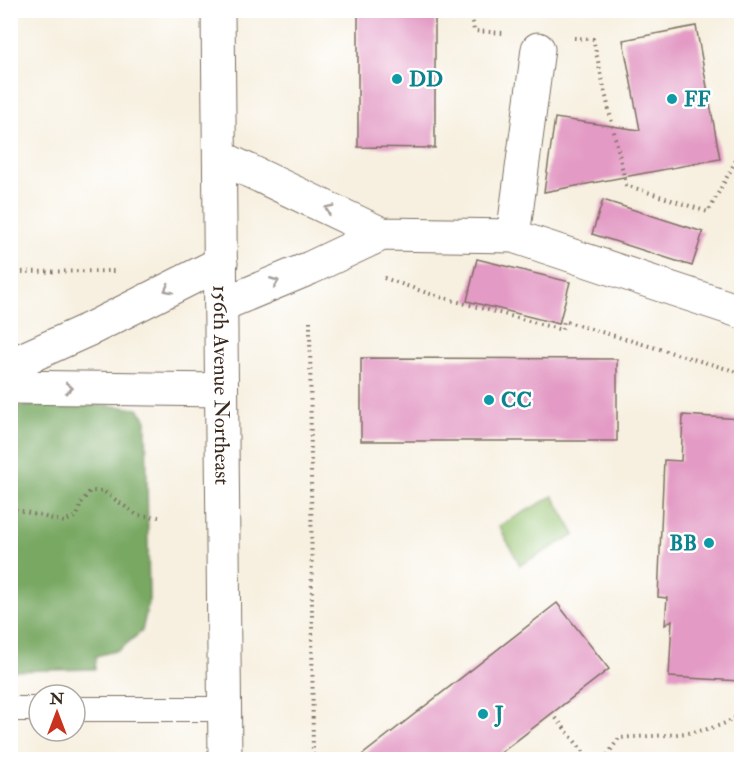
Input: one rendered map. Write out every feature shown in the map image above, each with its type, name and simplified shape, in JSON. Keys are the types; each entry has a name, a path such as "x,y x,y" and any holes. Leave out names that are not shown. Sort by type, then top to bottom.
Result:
{"street":[{"name":"156th Avenue Northeast","path":"218,10 225,759"},
{"path":"513,237 524,41"},
{"path":"220,157 382,234 513,237 741,312"},
{"path":"221,305 310,268 382,234"},
{"path":"10,365 92,328 220,263"},
{"path":"10,387 221,390"}],"lane":[{"path":"10,708 27,709"},
{"path":"87,709 224,709"}],"path":[{"path":"471,10 474,31 524,41"},
{"path":"570,38 593,39 626,184 708,212 741,148"},
{"path":"10,272 97,271"},
{"path":"384,279 433,295 562,330 564,321 741,373"},
{"path":"309,321 313,759"},
{"path":"10,508 64,522 77,516 81,503 90,491 103,491 137,515 159,517"},
{"path":"604,759 619,738 722,726 741,712"},
{"path":"556,718 590,759"}],"green space":[{"path":"107,405 138,409 146,419 149,600 142,631 119,650 96,656 95,669 11,671 11,406"},
{"path":"553,496 575,535 520,565 499,526"},
{"path":"10,757 116,757 119,759 11,760"}],"building":[{"name":"DD","path":"358,10 435,10 435,148 358,147"},
{"name":"FF","path":"696,26 720,159 544,192 555,118 640,130 623,40"},
{"path":"603,200 703,232 692,266 592,234"},
{"path":"477,259 570,282 559,324 467,301"},
{"name":"CC","path":"361,358 617,359 617,441 361,441"},
{"name":"BB","path":"683,415 741,419 741,681 669,677 672,620 665,625 667,598 658,597 664,460 681,461"},
{"name":"J","path":"557,603 609,669 493,759 357,759"}],"place":[{"name":"DD","path":"397,79"},
{"name":"FF","path":"672,99"},
{"name":"CC","path":"489,400"},
{"name":"BB","path":"709,543"},
{"name":"J","path":"483,714"}]}
